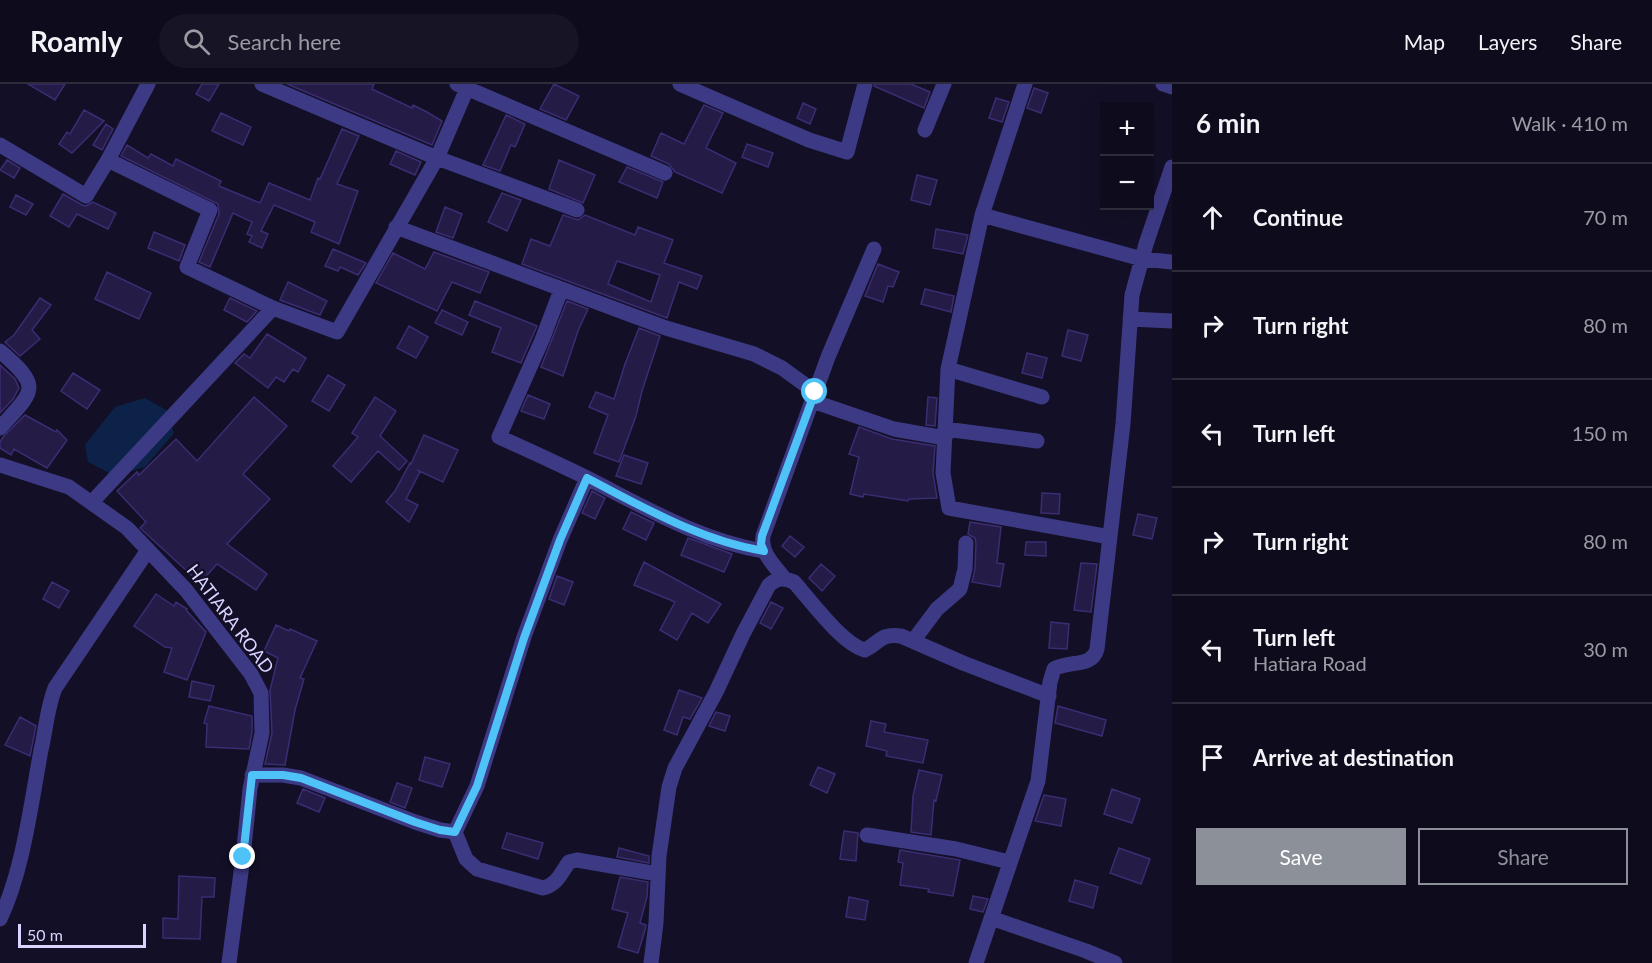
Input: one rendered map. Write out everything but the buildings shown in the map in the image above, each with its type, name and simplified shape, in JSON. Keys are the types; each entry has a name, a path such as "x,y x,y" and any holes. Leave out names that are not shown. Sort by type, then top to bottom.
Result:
{"street":[{"path":"0,145 86,196 108,160 148,84"},
{"path":"262,84 437,158 577,210"},
{"path":"681,84 809,140 847,152 865,84"},
{"path":"925,130 944,84"},
{"path":"1025,84 982,215 948,369 943,473 949,508 1110,537"},
{"path":"1163,84 1172,87"},
{"path":"108,160 210,210 186,267 273,308 337,332 437,158 464,85 665,173"},
{"path":"976,963 1038,781 1054,669 1061,665 1090,661 1095,656 1123,424 1132,295 1172,167"},
{"path":"982,215 1142,259 1172,262"},
{"path":"396,227 666,328 754,354 782,368 814,396 894,429 1037,441"},
{"path":"874,249 814,396 761,544 784,578 794,582 845,639 856,648 865,650 882,637 891,634 1049,696"},
{"path":"561,290 542,340 499,437 672,520 742,548 764,551"},
{"path":"92,502 273,308"},
{"path":"1130,319 1172,321"},
{"path":"0,351 24,374 29,382 30,391 25,401 0,428"},
{"path":"948,369 1042,397"},
{"name":"HATIARA ROAD","path":"0,465 69,487 127,528 186,590 251,674 261,693 262,734 252,775 229,963"},
{"path":"587,478 560,540 524,638 477,786 455,832 466,859 477,869 543,888 550,887 569,862 577,860 658,874"},
{"path":"913,641 937,609 960,589 965,569 966,543"},
{"path":"0,919 10,899 16,876 42,748 46,714 52,694 148,550"},
{"path":"651,963 665,804 675,768 769,585 775,580 784,578"},
{"path":"252,775 283,775 301,778 423,825 455,832"},
{"path":"867,835 956,849 1009,862"},
{"path":"991,918 1115,963"}],"water":[{"path":"145,398 166,410 174,433 145,467 115,476 88,462 85,445 115,407"}],"route":[{"path":"243,857 252,775 283,775 301,778 415,822 455,832 477,786 524,638 560,540 587,478 662,516 742,548 764,551 761,544 762,536 815,392"}]}
